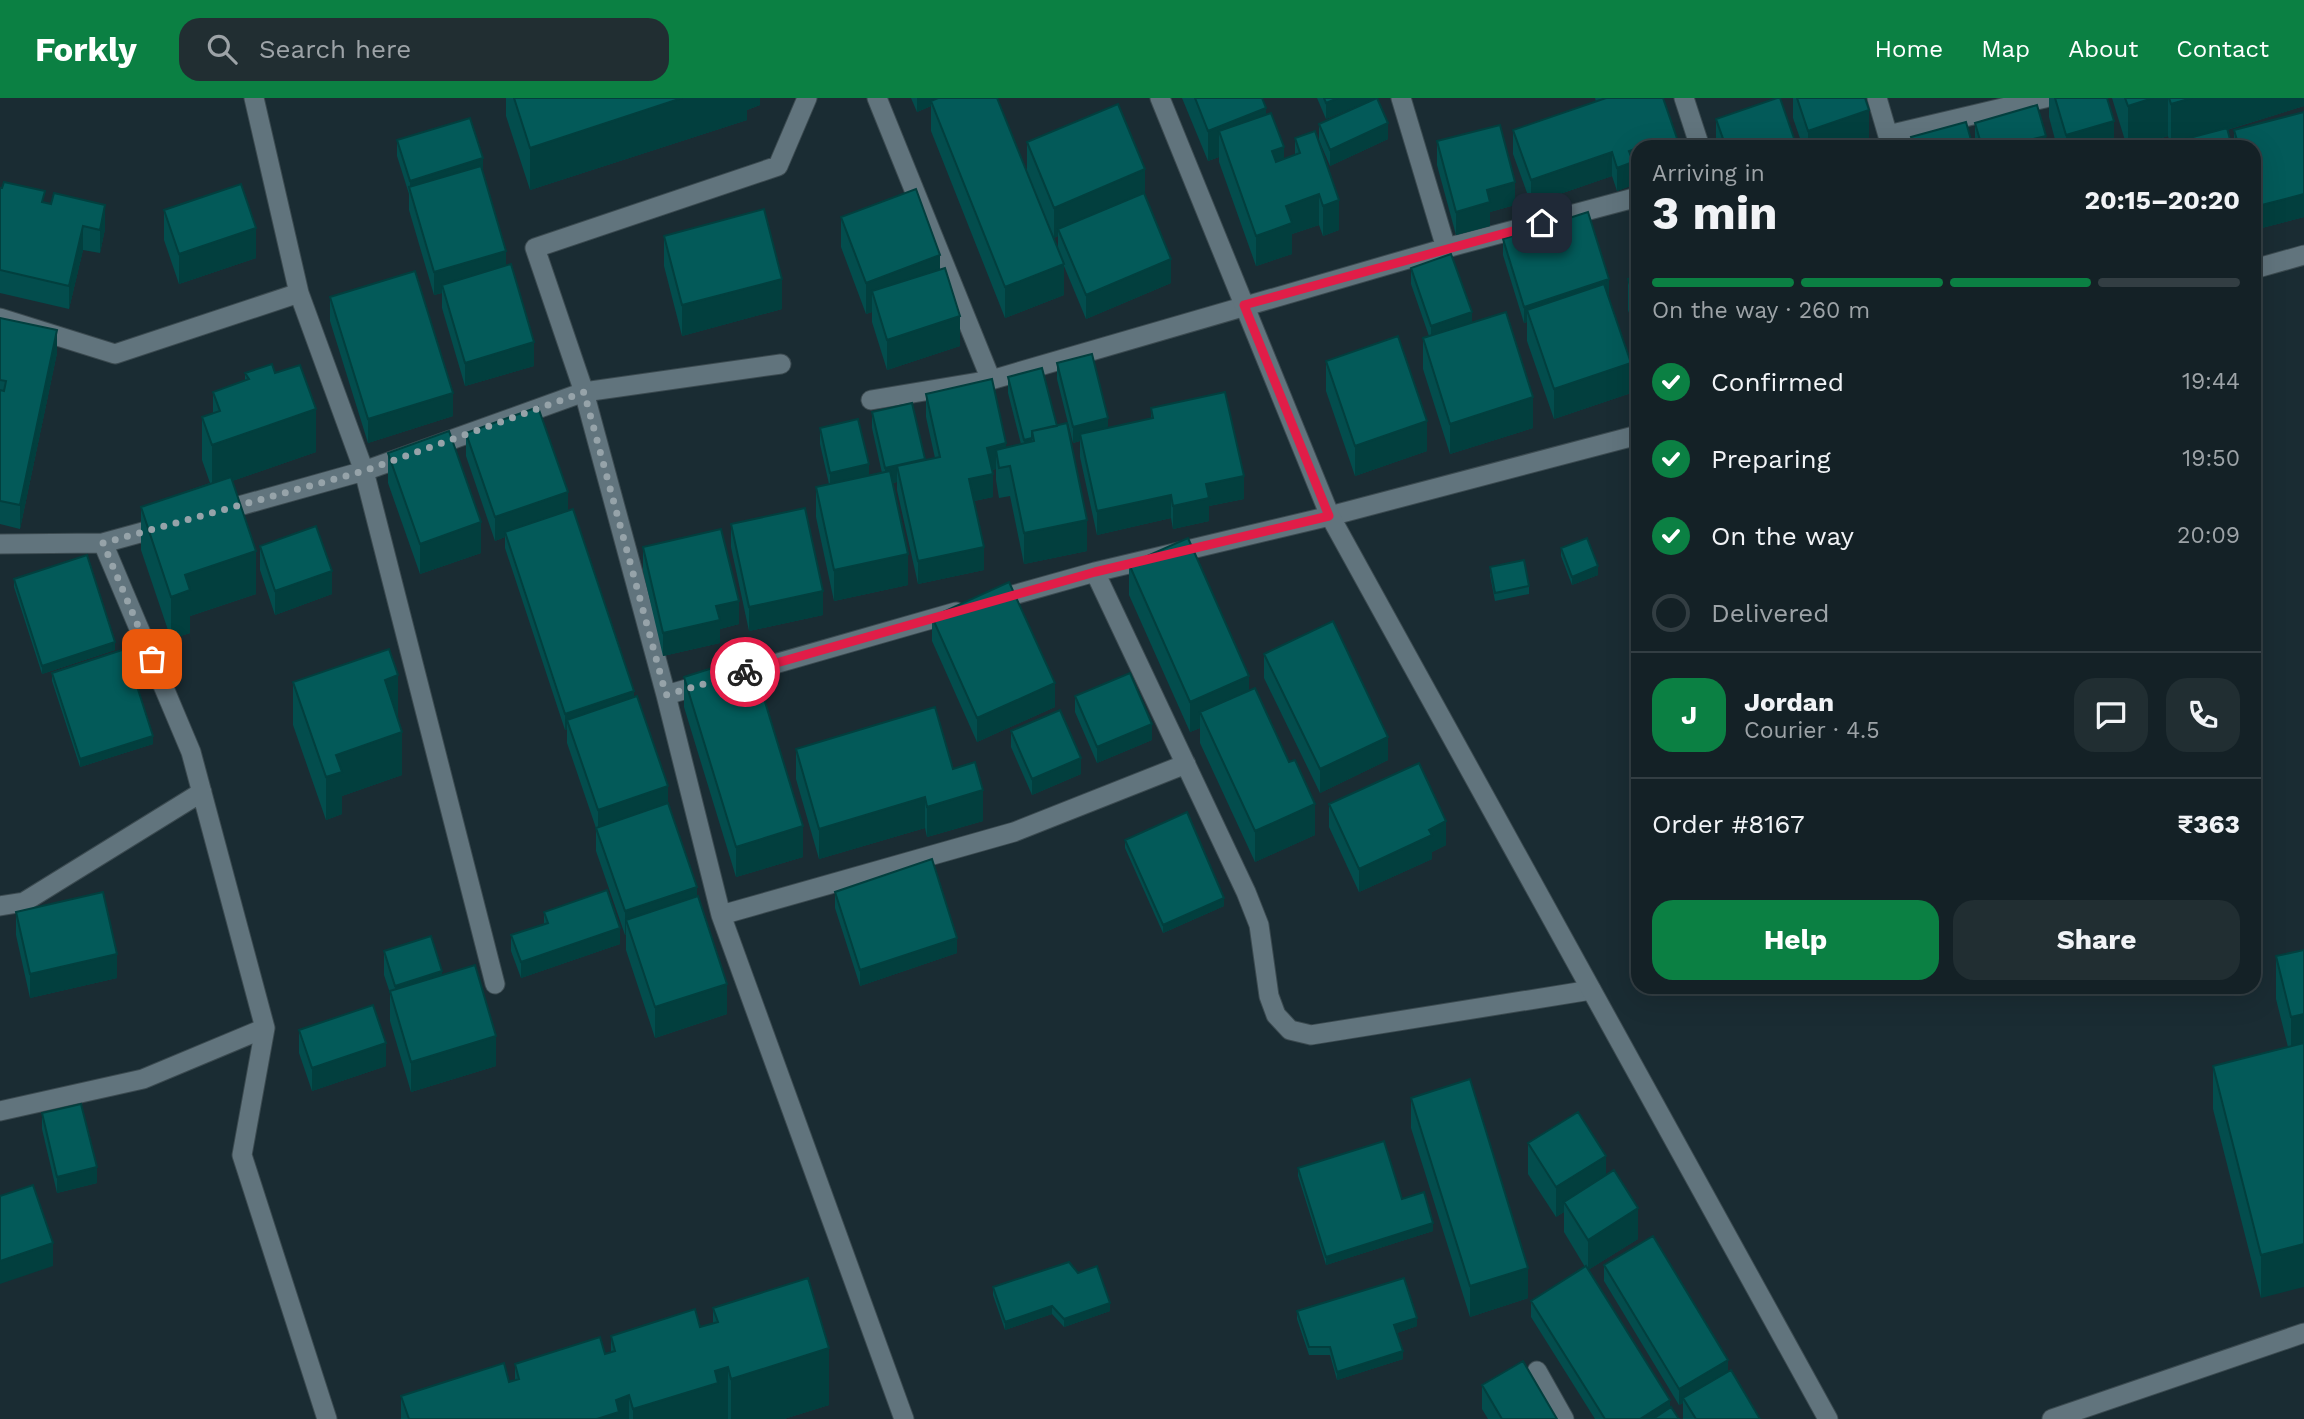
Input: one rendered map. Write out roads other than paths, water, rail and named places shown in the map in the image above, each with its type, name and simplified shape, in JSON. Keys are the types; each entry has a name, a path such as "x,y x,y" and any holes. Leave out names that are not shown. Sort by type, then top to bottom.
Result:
{"street":[{"path":"254,98 299,293 364,471 495,984"},
{"path":"807,98 778,166 535,248 584,392 666,695 721,915 904,1419"},
{"path":"877,98 991,380"},
{"path":"1160,98 1329,516 1828,1419"},
{"path":"1401,98 1446,248"},
{"path":"1684,98 1698,140"},
{"path":"1877,98 1890,140"},
{"path":"1894,140 2045,98"},
{"path":"871,400 991,380 1244,305 1631,199"},
{"path":"2261,267 2304,255"},
{"path":"0,318 115,354 299,293"},
{"path":"0,544 103,543 364,471 584,392 781,363"},
{"path":"666,695 1095,572 1329,516 1631,437"},
{"path":"103,543 191,752 265,1028 242,1155 327,1419"},
{"path":"1095,572 1247,892 1259,925 1269,996 1276,1015 1290,1030 1311,1035 1591,990"},
{"path":"721,915 1014,832 1186,764"},
{"path":"0,906 24,902 202,792"},
{"path":"0,1111 143,1079 265,1028"},
{"path":"2052,1419 2304,1333"},
{"path":"1536,1371 1564,1419"}]}
